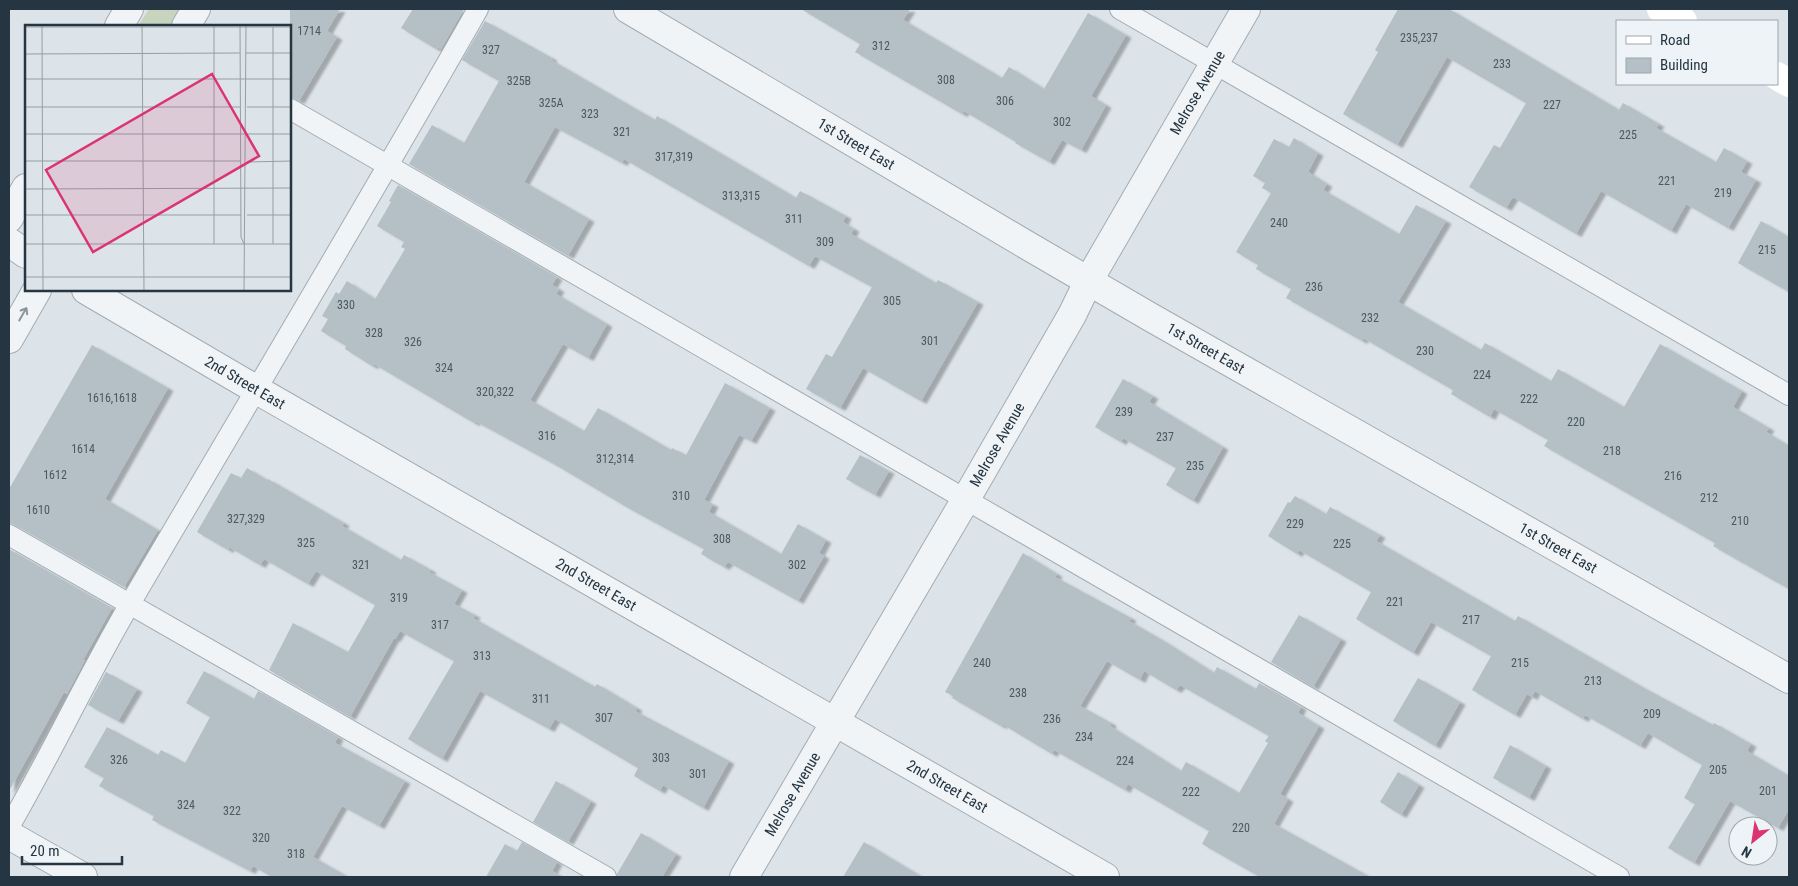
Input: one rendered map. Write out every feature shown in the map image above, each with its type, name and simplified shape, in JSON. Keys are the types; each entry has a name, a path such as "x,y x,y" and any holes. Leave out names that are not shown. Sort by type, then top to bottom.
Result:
{"main road":[{"path":"1661,9 1681,20"},
{"path":"1778,77 1789,84"}],"street":[{"path":"187,25 196,9"},
{"name":"1st Street East","path":"628,9 1030,248 1789,679"},
{"name":"Melrose Avenue","path":"744,877 966,499 1072,315 1089,280 1216,64 1246,9"},
{"path":"9,218 25,190"},
{"path":"9,242 25,253"},
{"path":"9,339 36,291"},
{"name":"2nd Street East","path":"88,291 1105,877"},
{"path":"9,835 83,877"}],"lane":[{"path":"9,827 130,604 389,166 478,9"},
{"path":"1120,9 1789,395"},
{"path":"291,110 1619,877"},
{"path":"9,535 606,877"}],"green space":[{"path":"149,9 180,9 171,25 139,25"}],"building":[{"path":"290,9 340,9 327,31 337,37 299,101 291,97"},
{"path":"413,9 464,9 441,49 437,47 436,49 401,28"},
{"path":"801,9 910,9 903,20 1002,78 1009,67 1044,89 1088,13 1126,35 1091,96 1106,105 1081,150 1062,140 1049,162 964,111 962,114 855,52 860,44"},
{"path":"1398,9 1449,9 1619,110 1623,103 1659,124 1656,128 1716,162 1724,148 1747,161 1741,172 1756,180 1728,228 1686,204 1671,231 1601,191 1576,234 1513,197 1506,208 1469,187 1494,145 1500,148 1526,103 1447,57 1397,145 1343,114 1378,52 1375,50"},
{"path":"485,21 552,58 551,60 655,120 657,116 796,198 800,191 846,216 843,222 854,229 851,234 936,283 938,280 978,302 921,401 863,368 840,408 806,389 826,354 832,357 872,287 815,256 809,266 624,159 622,163 555,127 524,182 589,219 568,256 409,164 432,125 464,143 499,81 462,60"},
{"path":"1294,138 1318,153 1308,172 1327,184 1323,190 1399,234 1416,205 1446,221 1398,302 1481,350 1485,343 1551,381 1558,369 1624,407 1660,344 1742,391 1733,407 1769,428 1766,432 1789,446 1789,589 1713,546 1715,543 1544,446 1548,440 1494,409 1490,417 1451,394 1453,390 1363,338 1362,341 1286,298 1291,289 1256,269 1258,265 1236,252 1271,193 1262,188 1265,183 1253,176 1274,139 1289,147"},
{"path":"398,185 557,277 552,285 559,289 556,294 607,324 588,358 563,344 530,400 584,431 598,408 671,450 672,448 686,455 725,383 770,408 751,441 739,435 704,500 713,504 709,512 781,554 798,524 826,540 819,553 824,556 798,601 728,562 724,567 701,554 704,549 630,509 554,464 475,421 474,423 374,364 372,366 345,349 346,346 321,331 328,319 322,316 336,292 339,294 347,281 375,299 405,249 401,247 404,242 377,226 391,202 389,201"},
{"path":"1761,221 1789,237 1789,292 1738,263"},
{"path":"92,345 168,388 105,499 158,530 124,587 9,523 9,489"},
{"path":"1123,379 1153,396 1149,402 1223,447 1193,501 1166,485 1176,468 1123,438 1121,442 1095,427"},
{"path":"860,455 889,471 875,495 846,479"},
{"path":"247,468 344,523 342,526 401,560 404,555 431,570 429,572 462,590 454,604 475,615 473,618 595,687 597,684 637,708 635,711 729,761 703,808 663,785 660,791 634,776 638,768 555,719 549,729 480,691 442,759 408,739 454,661 400,631 394,638 350,717 269,670 293,623 348,652 375,605 316,571 308,584 264,559 260,565 229,547 228,550 197,532 231,473 241,478"},
{"path":"1295,496 1326,514 1330,507 1380,535 1376,541 1515,621 1518,616 1644,688 1751,744 1747,751 1789,776 1789,809 1778,828 1778,816 1757,816 1730,801 1694,863 1668,848 1695,804 1684,798 1702,765 1648,733 1640,746 1585,715 1583,719 1535,691 1532,697 1527,694 1515,715 1472,690 1491,656 1431,622 1413,653 1356,619 1371,592 1299,550 1297,554 1268,536 1288,502 1290,503"},
{"path":"9,549 112,608 83,660 85,660 67,694 64,692 9,791"},
{"path":"1023,553 1057,574 1055,577 1131,618 1129,621 1214,673 1217,667 1256,689 1259,683 1301,707 1298,713 1319,726 1280,794 1288,799 1274,824 1370,877 1260,877 1202,844 1209,831 1128,784 1125,790 1054,750 1052,754 1002,724 1001,726 952,698 953,696 945,692","holes":["1107,661 1140,680 1144,671 1176,690 1180,685 1269,736 1265,741 1268,743 1239,793 1186,762 1181,771 1110,726 1111,723 1080,706"]},
{"path":"1299,615 1341,639 1313,687 1271,662"},
{"path":"204,671 254,699 258,691 338,737 335,743 405,781 379,826 342,806 313,857 348,877 272,877 253,866 250,871 152,820 154,816 99,786 104,778 84,767 107,727 158,755 161,750 185,763 210,717 186,703"},
{"path":"106,672 137,689 118,721 88,705"},
{"path":"1418,678 1460,702 1435,746 1393,721"},
{"path":"1510,745 1546,766 1529,798 1493,778"},
{"path":"1398,772 1419,785 1401,815 1380,802"},
{"path":"556,781 591,801 568,842 533,822"},
{"path":"641,833 676,854 662,877 618,877 617,874"},
{"path":"522,842 557,862 552,871 563,877 486,877 505,844 517,851"},
{"path":"864,842 922,877 843,877"}]}
